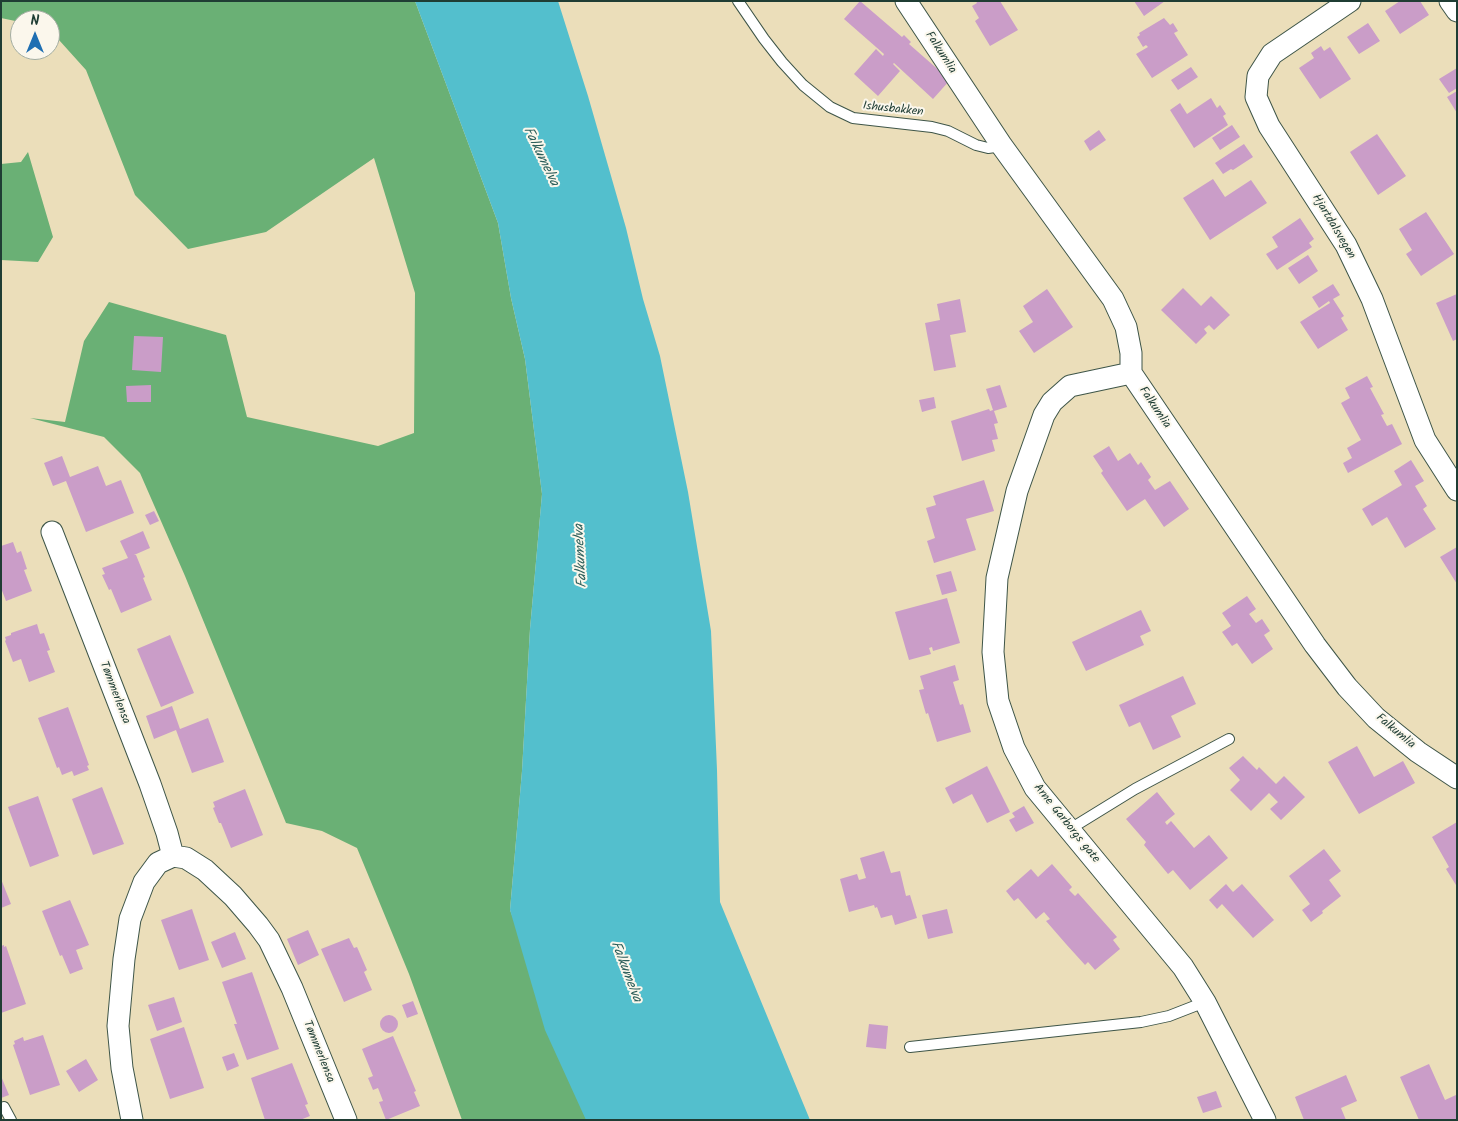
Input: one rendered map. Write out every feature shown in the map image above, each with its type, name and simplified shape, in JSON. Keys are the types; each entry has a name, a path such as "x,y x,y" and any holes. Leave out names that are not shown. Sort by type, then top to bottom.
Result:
{"street":[{"name":"Falkumlia","path":"906,1 1002,146 1113,299 1126,327 1131,353 1131,374 1315,645 1347,687 1376,718 1418,752 1457,778"},
{"name":"Hjartdalsvegen","path":"1350,1 1272,54 1258,76 1256,97 1269,126 1346,246 1372,299 1425,440 1457,490"},
{"path":"1450,1 1457,11"},
{"name":"Arne Garborgs gate","path":"1131,374 1070,386 1052,402 1044,415 1017,491 997,578 993,652 998,700 1014,748 1035,788 1183,967 1205,1002 1265,1120"},
{"name":"Tømmerlensa","path":"52,532 150,784 167,832 173,856 186,858 206,870 233,896 269,940 292,988 346,1120"},
{"path":"132,1120 122,1068 118,1026 130,918 144,882 158,863 173,856"}],"lane":[{"name":"Ishusbakken","path":"738,1 782,62 804,85 830,107 854,118 932,127 948,131 976,145 988,148 1002,146"},
{"path":"1070,829 1135,789 1229,739"},
{"path":"910,1047 1141,1022 1169,1016 1205,1002"},
{"path":"4,1107 12,1120"}],"green space":[{"path":"1,1 415,1 498,223 511,298 525,359 542,494 530,629 522,771 510,910 593,1120 462,1120 409,974 357,848 322,831 286,823 185,576 140,473 104,437 30,418 65,422 84,341 109,302 226,335 247,417 378,446 414,433 415,293 374,158 266,232 188,249 135,195 86,70 60,41 60,10 10,10 10,20 1,18"},
{"path":"28,152 53,237 38,262 1,260 1,164 21,162"}],"water":[{"name":"Falkumelva","path":"415,1 558,1 626,228 643,299 660,356 688,492 711,631 720,902 810,1120 586,1120 545,1030 510,910 522,771 530,629 542,494 525,359 511,298 498,223"}],"building":[{"path":"860,1 902,37 904,35 911,42 909,44 950,80 933,99 894,63 900,71 878,96 854,74 876,49 883,56 884,54 844,19"},
{"path":"976,1 1000,1 1018,30 990,46 975,21 979,18 972,6 977,3"},
{"path":"1134,1 1165,1 1144,16"},
{"path":"1400,1 1420,1 1429,15 1400,34 1385,11"},
{"path":"1164,18 1170,25 1173,23 1178,31 1174,33 1188,55 1152,78 1136,54 1148,47 1146,45 1143,47 1137,37 1140,35 1139,33"},
{"path":"1368,23 1380,41 1359,54 1347,37"},
{"path":"1321,46 1324,51 1330,47 1351,79 1320,99 1299,68 1314,58 1311,53"},
{"path":"1191,67 1198,77 1178,90 1171,80"},
{"path":"1457,68 1457,88 1449,93 1439,79"},
{"path":"1457,91 1457,113 1447,97"},
{"path":"1211,98 1217,108 1220,105 1226,114 1223,116 1228,125 1194,148 1170,110 1180,103 1187,114"},
{"path":"1232,125 1240,137 1220,150 1212,138"},
{"path":"1099,130 1106,140 1090,151 1084,141"},
{"path":"1377,134 1406,176 1378,195 1350,152"},
{"path":"1244,144 1253,157 1223,174 1215,163"},
{"path":"1213,179 1225,197 1251,180 1267,203 1210,240 1183,198"},
{"path":"1426,212 1454,254 1421,276 1406,254 1412,250 1399,229"},
{"path":"1300,218 1314,239 1309,243 1312,247 1277,270 1266,254 1278,247 1272,237"},
{"path":"1308,255 1318,271 1299,284 1288,268"},
{"path":"1333,284 1340,295 1333,299 1344,316 1341,318 1348,330 1318,349 1300,322 1330,303 1329,301 1319,308 1312,297"},
{"path":"1183,288 1201,306 1211,296 1230,315 1214,330 1209,325 1204,329 1207,333 1196,344 1161,310"},
{"path":"1047,289 1073,327 1034,353 1019,331 1033,322 1023,306"},
{"path":"1457,294 1457,339 1453,341 1436,303"},
{"path":"960,299 966,332 950,335 956,367 934,371 925,323 940,320 937,304"},
{"path":"134,336 163,337 161,372 132,370"},
{"path":"1367,376 1373,387 1370,388 1384,414 1381,415 1387,426 1392,424 1402,444 1348,473 1343,463 1352,458 1347,448 1361,440 1341,403 1350,398 1345,388"},
{"path":"151,385 151,402 127,402 126,386"},
{"path":"1000,385 1007,407 994,411 998,423 994,424 998,439 992,440 995,451 962,461 951,421 989,409 990,411 993,410 986,389"},
{"path":"934,397 936,408 922,412 919,400"},
{"path":"1109,446 1118,461 1130,453 1138,465 1141,462 1151,477 1148,480 1155,490 1170,481 1189,509 1164,527 1145,499 1127,511 1101,473 1103,471 1093,456"},
{"path":"62,456 70,477 98,466 106,486 121,480 134,513 86,532 66,481 53,486 44,463"},
{"path":"1411,460 1424,481 1415,486 1427,506 1423,509 1436,529 1405,548 1387,517 1372,526 1362,509 1402,485 1394,471"},
{"path":"984,480 994,511 966,519 976,550 934,563 927,541 935,538 926,508 936,505 933,496"},
{"path":"154,511 159,521 150,525 145,515"},
{"path":"143,531 150,548 134,555 136,555 145,577 143,578 152,600 121,613 111,589 109,590 102,575 105,574 102,568 128,558 120,541"},
{"path":"13,542 17,553 21,551 27,569 24,570 32,591 6,601 1,588 1,546"},
{"path":"1457,547 1457,584 1440,557"},
{"path":"951,571 957,591 942,595 936,575"},
{"path":"1247,596 1256,609 1249,614 1256,623 1262,619 1270,631 1264,635 1273,649 1252,664 1237,643 1232,646 1222,632 1231,626 1222,613"},
{"path":"947,598 960,643 933,651 932,647 929,648 931,654 909,660 895,612"},
{"path":"1141,610 1151,631 1140,636 1144,645 1086,671 1072,642"},
{"path":"37,624 40,634 44,633 50,650 47,651 55,672 29,682 21,659 13,662 5,637"},
{"path":"170,635 194,693 161,707 137,649"},
{"path":"955,665 959,680 953,682 960,705 963,704 971,732 937,742 919,690 924,689 920,676"},
{"path":"1183,676 1196,704 1171,716 1181,737 1153,750 1140,722 1129,727 1119,705"},
{"path":"172,706 180,729 208,718 224,762 192,773 176,730 154,739 146,716"},
{"path":"68,707 89,765 87,766 89,770 74,776 72,771 62,775 59,767 57,768 38,718"},
{"path":"1357,746 1374,777 1403,761 1415,783 1359,814 1328,762"},
{"path":"1243,756 1257,770 1259,767 1276,784 1284,776 1305,797 1281,820 1270,809 1278,802 1269,793 1251,811 1230,790 1240,780 1229,768"},
{"path":"987,766 1010,812 987,823 972,794 953,804 945,788"},
{"path":"102,787 124,844 93,855 72,799"},
{"path":"245,789 263,835 231,848 213,808 215,807 213,802"},
{"path":"1157,792 1175,814 1165,822 1167,825 1171,821 1194,848 1209,835 1228,858 1190,890 1173,870 1168,874 1144,845 1146,842 1126,819"},
{"path":"38,796 59,856 30,867 8,807"},
{"path":"1024,806 1034,823 1016,832 1009,820 1015,817 1012,813"},
{"path":"1457,822 1456,885 1446,869 1449,867 1432,837"},
{"path":"1324,849 1341,871 1329,880 1341,896 1311,922 1302,910 1310,904 1289,876"},
{"path":"884,851 891,873 900,871 906,896 910,895 917,918 895,925 892,915 881,918 877,907 875,908 874,905 849,912 840,879 857,874 859,880 866,878 860,858"},
{"path":"1052,864 1072,887 1069,890 1075,896 1078,893 1117,937 1113,940 1120,949 1095,970 1088,962 1085,965 1066,944 1046,921 1050,919 1044,912 1036,919 1018,898 1014,901 1006,891 1031,869 1038,877"},
{"path":"1,879 11,904 1,908"},
{"path":"1226,884 1233,892 1242,884 1274,920 1253,938 1222,904 1217,909 1209,900"},
{"path":"70,900 89,945 76,950 83,969 70,974 62,955 60,956 42,911"},
{"path":"192,909 209,960 179,970 161,920"},
{"path":"947,909 953,933 928,939 922,915"},
{"path":"308,930 319,955 298,965 287,939"},
{"path":"235,932 246,959 222,968 211,942"},
{"path":"349,938 354,948 357,947 367,970 364,972 372,990 344,1002 321,949"},
{"path":"4,945 4,947 6,946 26,1004 1,1013 1,946"},
{"path":"252,972 279,1049 247,1060 222,982"},
{"path":"174,997 182,1022 157,1031 148,1005"},
{"path":"413,1001 418,1014 407,1018 402,1005"},
{"path":"389,1015 395,1018 398,1024 395,1030 389,1033 383,1030 380,1024 383,1018"},
{"path":"869,1024 888,1026 886,1049 866,1047"},
{"path":"184,1027 204,1088 170,1099 150,1039"},
{"path":"43,1035 60,1085 30,1095 13,1045 15,1044 14,1041 23,1037 24,1041"},
{"path":"393,1036 416,1091 414,1092 420,1106 386,1120 379,1102 383,1101 378,1088 373,1090 368,1078 373,1076 362,1049"},
{"path":"234,1053 239,1066 227,1071 222,1057"},
{"path":"86,1059 98,1080 79,1092 66,1071"},
{"path":"292,1063 308,1104 305,1105 310,1116 300,1120 265,1120 251,1078"},
{"path":"1429,1064 1445,1100 1456,1095 1457,1120 1419,1120 1400,1077"},
{"path":"1346,1075 1357,1101 1341,1108 1346,1120 1304,1120 1295,1097"},
{"path":"1,1076 9,1095 1,1098"},
{"path":"1216,1091 1222,1107 1203,1113 1197,1097"}]}
